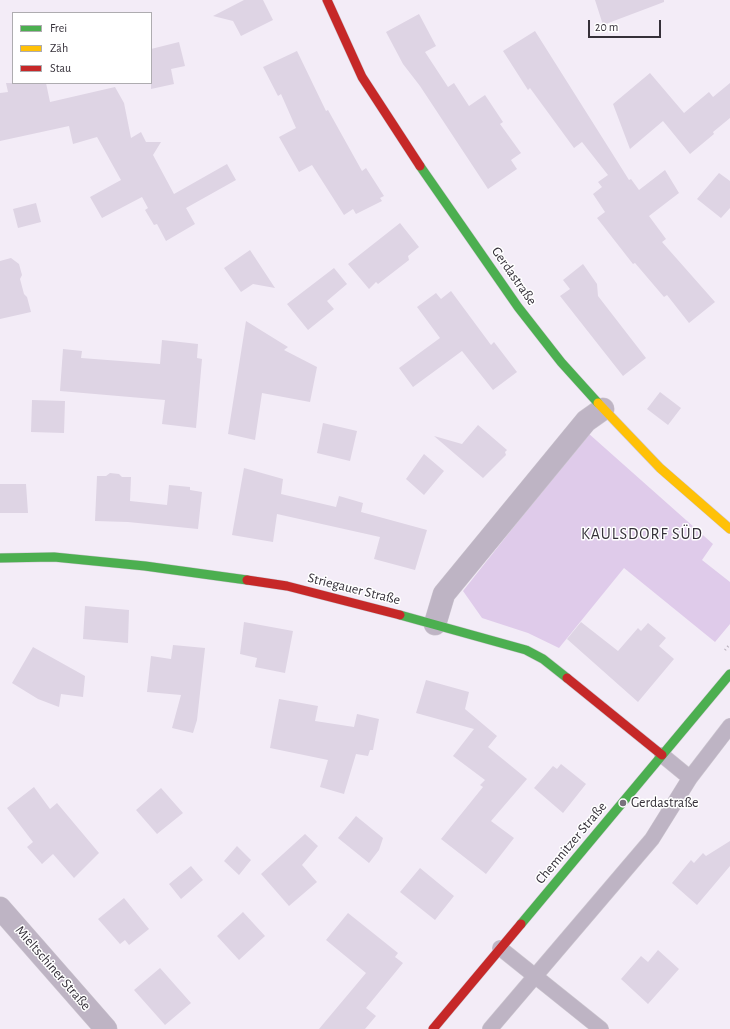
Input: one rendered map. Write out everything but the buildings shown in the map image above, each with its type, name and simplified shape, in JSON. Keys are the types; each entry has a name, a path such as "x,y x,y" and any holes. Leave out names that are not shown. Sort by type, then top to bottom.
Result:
{"street":[{"name":"Gerdastraße","path":"327,0 362,77 422,169 518,307 561,362 603,409 660,468 730,529"},
{"path":"435,624 444,594 586,421 603,409"},
{"name":"Striegauer Straße","path":"0,558 54,557 130,565 287,586 435,624 526,650 543,659 662,756"},
{"name":"Chemnitzer Straße","path":"433,1029 730,674"},
{"name":"Mieltschiner Straße","path":"0,908 106,1029"}],"lane":[{"path":"490,1029 652,839 690,778 730,726"},
{"path":"662,756 690,778"},
{"path":"500,948 601,1029"}],"shaded area":[{"path":"588,433 713,544 702,560 730,582 730,624 715,642 624,568 559,648 528,633 482,618 463,591"}],"traffic: fast":[{"path":"420,166 518,307 561,362 598,403"},
{"path":"0,558 54,557 145,566 247,580"},
{"path":"400,615 526,650 543,659 567,678"},
{"path":"521,924 730,674"}],"traffic: slow":[{"path":"598,403 660,468 730,529"}],"traffic: jam":[{"path":"327,0 362,77 420,166"},
{"path":"247,580 287,586 400,615"},
{"path":"567,678 662,755"},
{"path":"433,1029 521,924"}],"place":[{"name":"Gerdastraße","path":"623,803"}],"district":[{"name":"KAULSDORF SÜD","path":"642,534"}]}
